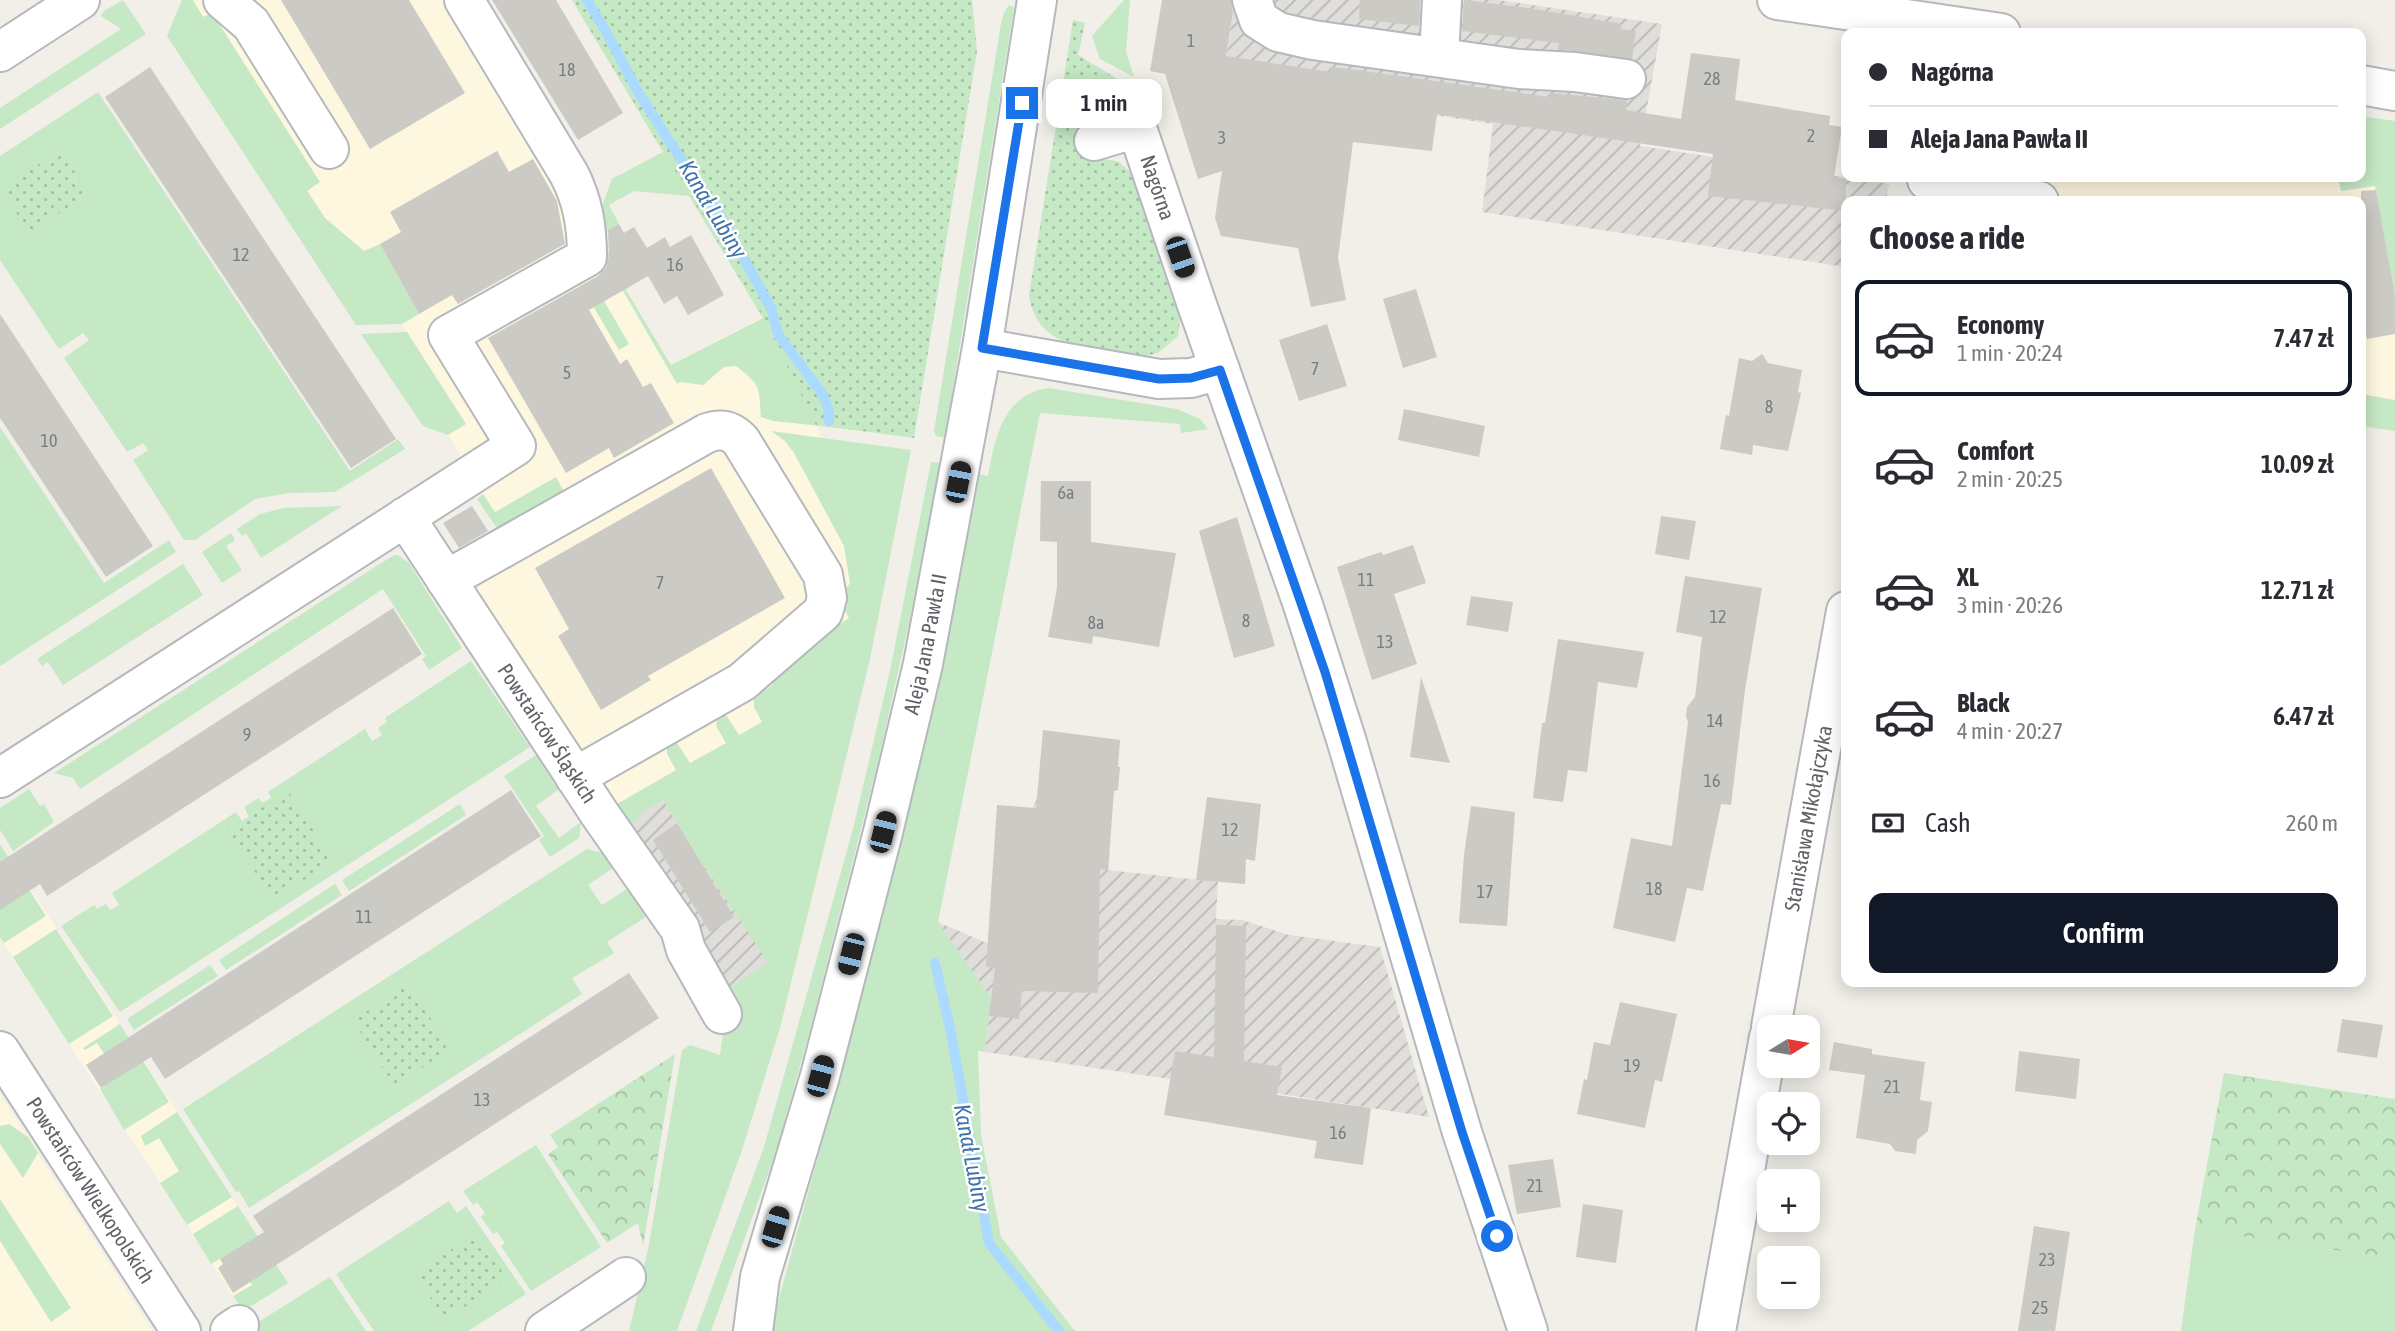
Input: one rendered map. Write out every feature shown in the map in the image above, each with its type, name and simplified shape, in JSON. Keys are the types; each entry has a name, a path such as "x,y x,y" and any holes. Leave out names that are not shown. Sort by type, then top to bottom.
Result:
{"street":[{"path":"0,52 80,0"},
{"path":"0,778 516,446 448,335 587,257 587,225 577,189 569,174 464,0"},
{"name":"Aleja Jana Pawła II","path":"736,1331 760,1277 820,1076 923,664 982,348 1037,0"},
{"path":"1252,0 1259,20 1278,32 1313,40 1519,69 1575,72 1626,79"},
{"path":"1439,57 1442,0"},
{"path":"1777,0 1960,20 1985,28"},
{"path":"227,1 251,24 329,149"},
{"path":"2366,86 2395,91"},
{"name":"Nagórna","path":"1094,141 1137,128 1311,629 1458,1119 1528,1331"},
{"path":"1926,186 2040,193"},
{"path":"982,348 1159,379 1191,378 1220,370"},
{"path":"446,580 707,433 721,430 731,432 741,442 822,575 827,598 823,612 742,682 575,777"},
{"name":"Powstańców Śląskich","path":"405,517 575,777 680,929 686,950 722,1014"},
{"name":"Stanisława Mikołajczyka","path":"1773,1015 1841,639"},
{"name":"Powstańców Wielkopolskich","path":"0,1051 11,1094 181,1331"},
{"path":"1716,1331 1762,1078"},
{"path":"545,1331 626,1277"},
{"name":"Aleja Jana Pawła II","path":"752,1331 760,1277"}],"shaded area":[{"path":"188,0 453,0 629,287 626,290 671,365 763,317 826,446 865,550 841,685 622,829 468,594 499,533 477,499 483,494 459,462 462,459 448,435 465,424 402,324 419,314 364,251 325,218"},
{"path":"1235,0 1498,0 1662,24 1640,146 1841,177 1841,182 1889,184 1887,196 1841,196 1841,266 1482,212 1493,124 1222,83"},
{"path":"2395,155 2395,400 2366,395 2366,196 1993,196 1996,182 2366,182 2366,174"},
{"path":"1037,799 1083,803 1079,849 1110,852 1108,870 1218,882 1216,919 1242,920 1289,935 1380,947 1429,1117 1171,1077 1170,1079 985,1052 991,998 938,922 989,944 1022,947 1033,807"},
{"path":"663,800 769,962 729,989 622,829 641,817 639,814"},
{"path":"0,844 288,1283 243,1311 0,937"},
{"path":"0,1094 39,1155 153,1331 0,1331"}],"green space":[{"path":"123,0 146,34 0,129 0,108 121,29 101,16 104,11"},
{"path":"182,0 193,0 203,17 212,13 320,182 307,191 325,218 364,251 380,244 419,314 402,324 356,325 167,36"},
{"path":"572,0 850,429 773,421 761,417 757,387 736,366 724,367 703,385 680,382 677,384 594,241 600,211 612,179 663,152","holes":["634,191 689,196 763,318 671,365 626,290 629,287 599,236 619,224 609,205"]},
{"path":"572,0 972,0 977,51 914,438 816,425 763,317"},
{"path":"1124,0 1130,0 1126,52 1134,77 1100,59 1092,36"},
{"path":"1009,5 1014,8 945,438 936,436 934,431 1000,27"},
{"path":"1073,20 1085,23 1078,55 1139,92 1081,109 1090,146 1101,158 1119,162 1135,176 1181,311 1178,336 1158,353 1141,357 1088,349 1056,338 1034,314 1029,295"},
{"path":"98,92 350,471 398,439 405,449 335,492 289,493 255,499 195,540 184,540 133,460 148,450 143,443 127,452 64,358 89,340 83,333 59,349 0,260 0,156"},
{"path":"2366,117 2395,121 2395,295 2375,186 2341,191 2339,182 2366,182"},
{"path":"60,150 89,193 30,233 1,190"},
{"path":"581,286 597,289 629,344 619,350"},
{"path":"407,332 466,424 448,435 423,426 361,334"},
{"path":"1049,388 1177,409 1200,419 1208,429 1181,433 1180,424 1040,413 938,922 991,998 985,1052 978,1051 981,1135 1001,1237 1075,1331 770,1331 851,1036 908,813 946,640 978,474 988,476 998,433 1011,408 1033,392"},
{"path":"2366,395 2395,400 2395,431 2366,427"},
{"path":"0,427 104,583 169,540 176,552 0,666"},
{"path":"771,431 911,450 870,659 780,1028 742,1150 677,1331 629,1331 648,1250 682,1050 690,1045 720,1055 729,989 768,962 663,800 622,829 600,783 603,780 617,804 676,770 667,754 667,745 677,743 690,763 726,743 716,726 718,716 726,715 739,735 762,722 754,707 754,698 772,685 780,662 849,618 844,609 848,605 840,591 850,584 844,546 794,453 785,441"},
{"path":"931,462 940,463 910,618 879,758 810,1030 776,1152 711,1331 696,1331 764,1147 853,829 890,671"},
{"path":"556,477 566,495 500,533 477,499 483,494 495,512"},
{"path":"342,506 261,558 246,533 242,536 237,529 260,514 284,508"},
{"path":"231,533 235,540 226,546 242,570 222,583 202,552"},
{"path":"394,555 409,563 462,648 429,670 422,659 426,656 383,589 80,789 73,778 54,773"},
{"path":"183,564 203,595 63,685 48,662 42,666 37,659"},
{"path":"471,661 530,747 120,1012 61,926 94,905 97,909 106,904 110,910 119,905 112,893 236,812 242,821 249,817 244,807 259,798 262,803 271,798 268,792 365,729 372,741 382,735 378,728 387,722 385,718"},
{"path":"536,755 558,790 536,806 559,838 581,822 579,838 550,857 539,840 544,836 504,776"},
{"path":"29,789 40,806 44,804 54,822 13,851 0,830 0,808"},
{"path":"288,791 333,861 273,900 228,830"},
{"path":"460,804 466,815 349,891 342,880"},
{"path":"0,844 46,916 4,943 0,937"},
{"path":"587,849 602,853 613,868 588,885 602,905 627,889 646,917 607,942 614,953 572,978 582,994 249,1208 183,1109"},
{"path":"335,884 342,895 226,970 219,960"},
{"path":"56,929 113,1016 69,1044 13,957"},
{"path":"210,965 218,976 134,1030 127,1019"},
{"path":"408,984 451,1049 394,1086 353,1020"},
{"path":"120,1024 169,1102 124,1130 100,1089 119,1076 97,1043 85,1050 83,1048"},
{"path":"675,1054 643,1246 638,1223 607,1243 548,1154 558,1147 550,1135"},
{"path":"2224,1073 2395,1099 2395,1259 2195,1229"},
{"path":"177,1112 232,1197 187,1225 160,1183 179,1171 159,1138 145,1146 141,1136"},
{"path":"9,1124 28,1137 38,1153 23,1178 0,1144 0,1126"},
{"path":"536,1145 601,1247 531,1291 501,1246 505,1243 497,1232 493,1234 481,1217 485,1213 477,1202 473,1205 463,1191"},
{"path":"0,1199 71,1308 51,1322 0,1241"},
{"path":"449,1201 457,1213 466,1206 526,1294 468,1331 374,1331 336,1274"},
{"path":"238,1206 288,1283 243,1311 233,1296 252,1285 232,1252 211,1264 193,1234"},
{"path":"2195,1229 2395,1259 2395,1331 2181,1331"},
{"path":"476,1233 507,1279 445,1320 415,1274"},
{"path":"330,1277 366,1331 256,1331 252,1326"}],"building":[{"path":"281,0 409,0 465,93 370,149"},
{"path":"492,0 556,0 623,113 578,140"},
{"path":"1162,0 1231,0 1233,12 1226,56 1330,72 1331,67 1549,97 1550,93 1627,100 1626,110 1681,119 1691,53 1740,59 1735,100 1830,116 1829,125 1841,127 1834,177 1846,182 1846,196 1841,196 1841,210 1708,196 1713,154 1437,114 1432,151 1353,142 1338,258 1346,300 1311,307 1298,248 1221,236 1215,218 1222,171 1198,179 1165,74 1150,71"},
{"path":"1360,0 1420,0 1419,26 1359,19"},
{"path":"1464,0 1622,24 1621,29 1636,31 1632,59 1558,49 1559,43 1462,31"},
{"path":"150,67 396,439 351,468 105,97"},
{"path":"497,151 509,172 533,159 557,201 565,244 458,304 452,295 419,314 380,244 401,232 390,212"},
{"path":"2376,190 2395,295 2395,334 2367,339 2366,196 2361,196 2361,191"},
{"path":"619,224 624,233 634,227 647,248 665,237 670,247 691,235 724,295 688,315 677,296 664,304 648,276 589,310 620,364 627,359 643,387 651,383 674,423 614,458 609,448 566,473 488,338 598,276 606,268 609,257 608,230"},
{"path":"1416,289 1437,357 1403,368 1383,299"},
{"path":"0,314 153,546 106,577 0,418"},
{"path":"1327,324 1347,386 1299,401 1279,340"},
{"path":"1762,354 1768,363 1802,370 1798,392 1801,393 1788,451 1753,445 1752,455 1720,449 1739,358 1752,361"},
{"path":"1404,409 1485,426 1479,457 1398,440"},
{"path":"711,468 785,598 648,676 651,680 601,710 558,636 569,629 535,568"},
{"path":"1041,481 1091,481 1091,542 1176,553 1159,647 1093,636 1092,644 1048,637 1057,588 1057,542 1040,541"},
{"path":"472,506 488,531 459,548 443,523"},
{"path":"1661,516 1696,521 1689,560 1655,554"},
{"path":"1237,517 1275,646 1234,658 1199,531"},
{"path":"1413,545 1426,583 1394,594 1417,664 1372,680 1337,567 1381,552 1383,555"},
{"path":"1685,576 1762,588 1745,690 1731,805 1721,804 1703,891 1687,888 1675,942 1613,928 1631,838 1672,846 1688,722 1687,707 1695,697 1702,637 1676,632"},
{"path":"1471,596 1513,602 1508,632 1466,625"},
{"path":"393,608 422,654 47,896 40,884 0,910 0,862"},
{"path":"1558,639 1644,652 1637,688 1598,682 1587,772 1568,770 1563,802 1533,798 1542,723 1545,723"},
{"path":"1421,677 1450,763 1410,757"},
{"path":"1043,730 1120,740 1118,790 1114,791 1108,870 1100,869 1098,993 1022,991 1019,1019 989,1016 995,968 986,967 997,805 1036,808"},
{"path":"511,790 541,836 165,1079 151,1057 101,1088 86,1065"},
{"path":"1207,797 1261,804 1255,861 1246,859 1245,884 1196,880"},
{"path":"1471,806 1515,812 1507,926 1459,923"},
{"path":"677,823 734,917 710,932 653,840"},
{"path":"1216,925 1246,926 1244,1061 1282,1067 1277,1095 1371,1108 1363,1165 1314,1158 1317,1141 1164,1115 1175,1051 1214,1057"},
{"path":"629,973 659,1018 233,1293 218,1268 223,1264 220,1259 264,1232 253,1216"},
{"path":"1620,1002 1677,1014 1662,1082 1655,1080 1645,1128 1577,1114 1594,1042 1610,1045"},
{"path":"2342,1019 2383,1025 2377,1058 2337,1052"},
{"path":"1834,1042 1872,1049 1872,1054 1925,1062 1920,1100 1932,1102 1928,1131 1917,1140 1916,1154 1895,1151 1890,1144 1856,1138 1865,1075 1829,1070"},
{"path":"2019,1051 2080,1059 2076,1099 2015,1091"},
{"path":"1553,1159 1561,1207 1517,1214 1508,1165"},
{"path":"1583,1204 1623,1210 1616,1263 1576,1257"},
{"path":"2034,1226 2070,1232 2055,1331 2018,1331"}],"waterway":[{"name":"Kanał Lubiny","path":"587,0 637,90 720,215 771,308 778,334 823,395 829,421"},
{"name":"Kanał Lubiny","path":"935,963 950,1028 989,1243 1059,1331"}],"route":[{"path":"1022,103 982,348 1159,379 1178,380 1220,370 1325,672 1462,1132 1497,1236"}]}
